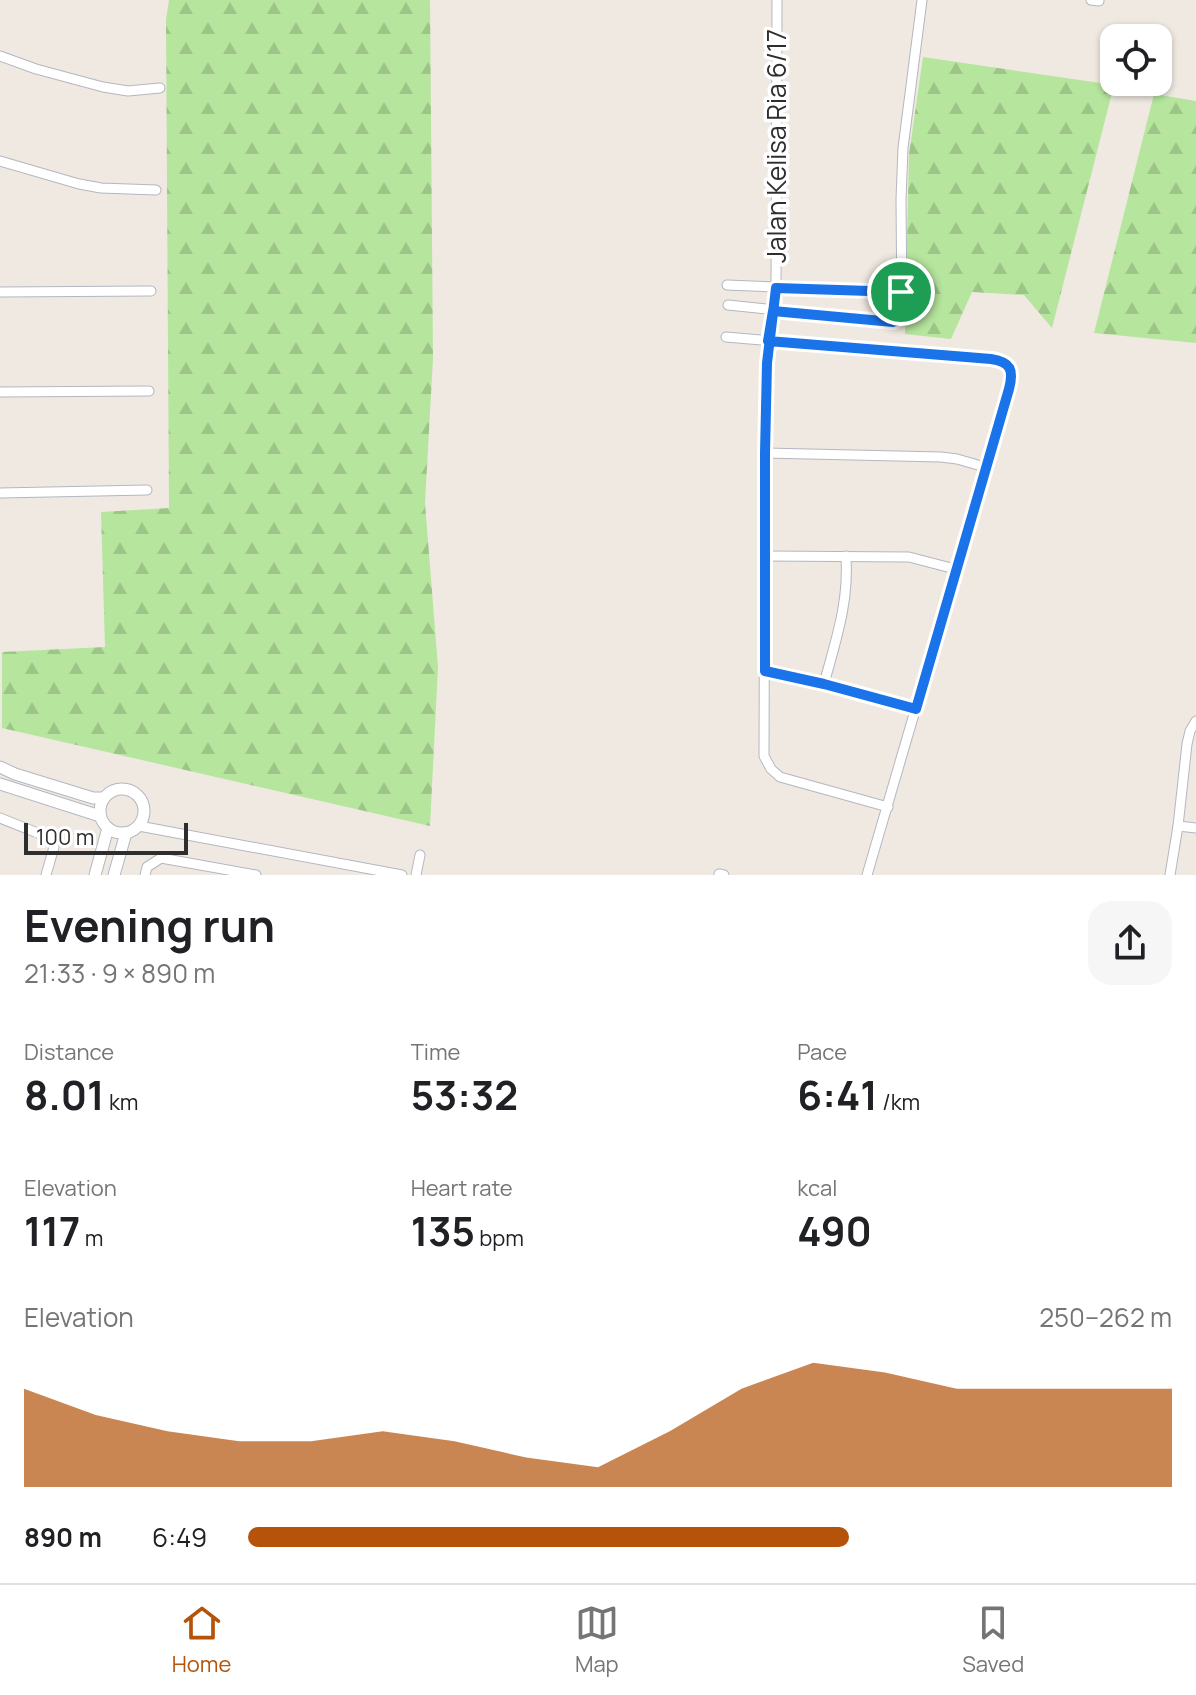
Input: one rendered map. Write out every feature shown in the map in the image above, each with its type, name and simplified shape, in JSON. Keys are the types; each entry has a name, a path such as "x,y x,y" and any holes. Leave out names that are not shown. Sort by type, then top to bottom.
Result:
{"street":[{"name":"Jalan Kelisa Ria 6/17","path":"777,0 776,288 768,341 765,453 764,756 780,777 888,807"},
{"path":"728,305 893,322 899,320 902,315 903,148 922,0"},
{"path":"0,56 103,87 128,91 160,88"},
{"path":"0,161 90,186 156,190"},
{"path":"727,285 901,292"},
{"path":"0,292 151,291"},
{"path":"726,337 991,359 1002,361 1011,370 1012,378 867,875"},
{"path":"0,392 149,391"},
{"path":"765,453 941,457 985,467"},
{"path":"0,493 147,490"},
{"path":"765,556 909,557 955,569"},
{"path":"824,684 845,604 846,556"},
{"path":"765,671 916,709"},
{"path":"1170,875 1187,744 1196,722"},
{"path":"0,767 93,798 103,798"},
{"path":"0,784 100,816"},
{"path":"115,790 136,793 144,806 145,813 139,826 126,833 108,828 100,816 103,798 115,790"},
{"path":"0,818 50,838 54,847 46,875"},
{"path":"139,826 402,875"},
{"path":"1178,826 1196,828"},
{"path":"95,875 108,828"},
{"path":"114,875 126,833"},
{"path":"416,875 420,855"},
{"path":"146,871 161,858 256,875"}],"green space":[{"path":"169,0 430,0 433,358 425,503 438,667 430,826 2,728 2,652 105,647 101,512 169,508 166,20"},
{"path":"923,57 1100,83 1100,96 1111,96 1052,328 1024,295 972,292 951,339 905,334 909,154"},
{"path":"1153,96 1196,101 1196,343 1094,333"}],"route":[{"path":"901,292 776,288 768,341 767,363 765,671 916,709 1009,389 1011,370 1002,361 991,359 768,341 773,311 893,322 902,315 901,292"}]}
